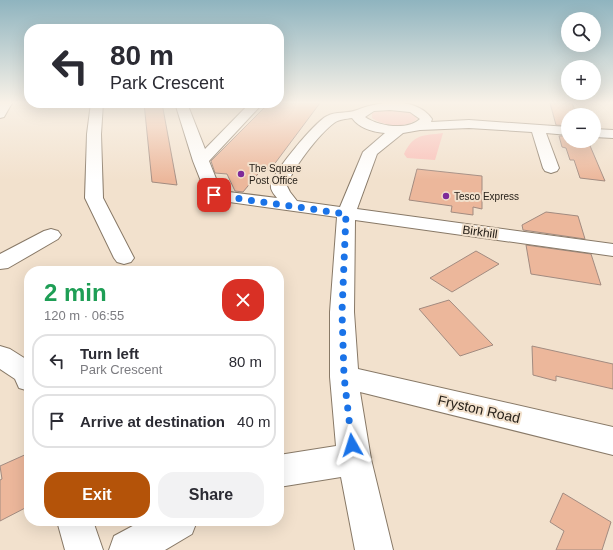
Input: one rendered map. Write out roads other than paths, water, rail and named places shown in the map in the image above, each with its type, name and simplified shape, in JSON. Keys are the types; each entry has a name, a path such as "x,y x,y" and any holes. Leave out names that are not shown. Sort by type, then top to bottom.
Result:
{"street":[{"path":"95,129 94,198 124,258"},
{"path":"190,129 201,161 232,129"},
{"path":"292,206 279,188 278,184 281,177 322,129"},
{"path":"364,129 370,152"},
{"path":"397,129 401,129"},
{"path":"374,550 354,459 344,376 342,312 346,214 370,152 388,137 401,129"},
{"path":"534,129 561,131"},
{"path":"538,129 551,168"},
{"path":"601,132 613,134"},
{"name":"Birkhill","path":"201,161 214,195 613,250"},
{"path":"0,263 51,235"},
{"name":"Fryston Road","path":"344,376 613,441"},
{"path":"284,470 354,459"},
{"path":"77,526 84,550"},
{"path":"128,550 170,526"}],"place":[{"name":"The Square Post Office","path":"241,174"},
{"name":"Tesco Express","path":"446,196"}]}
